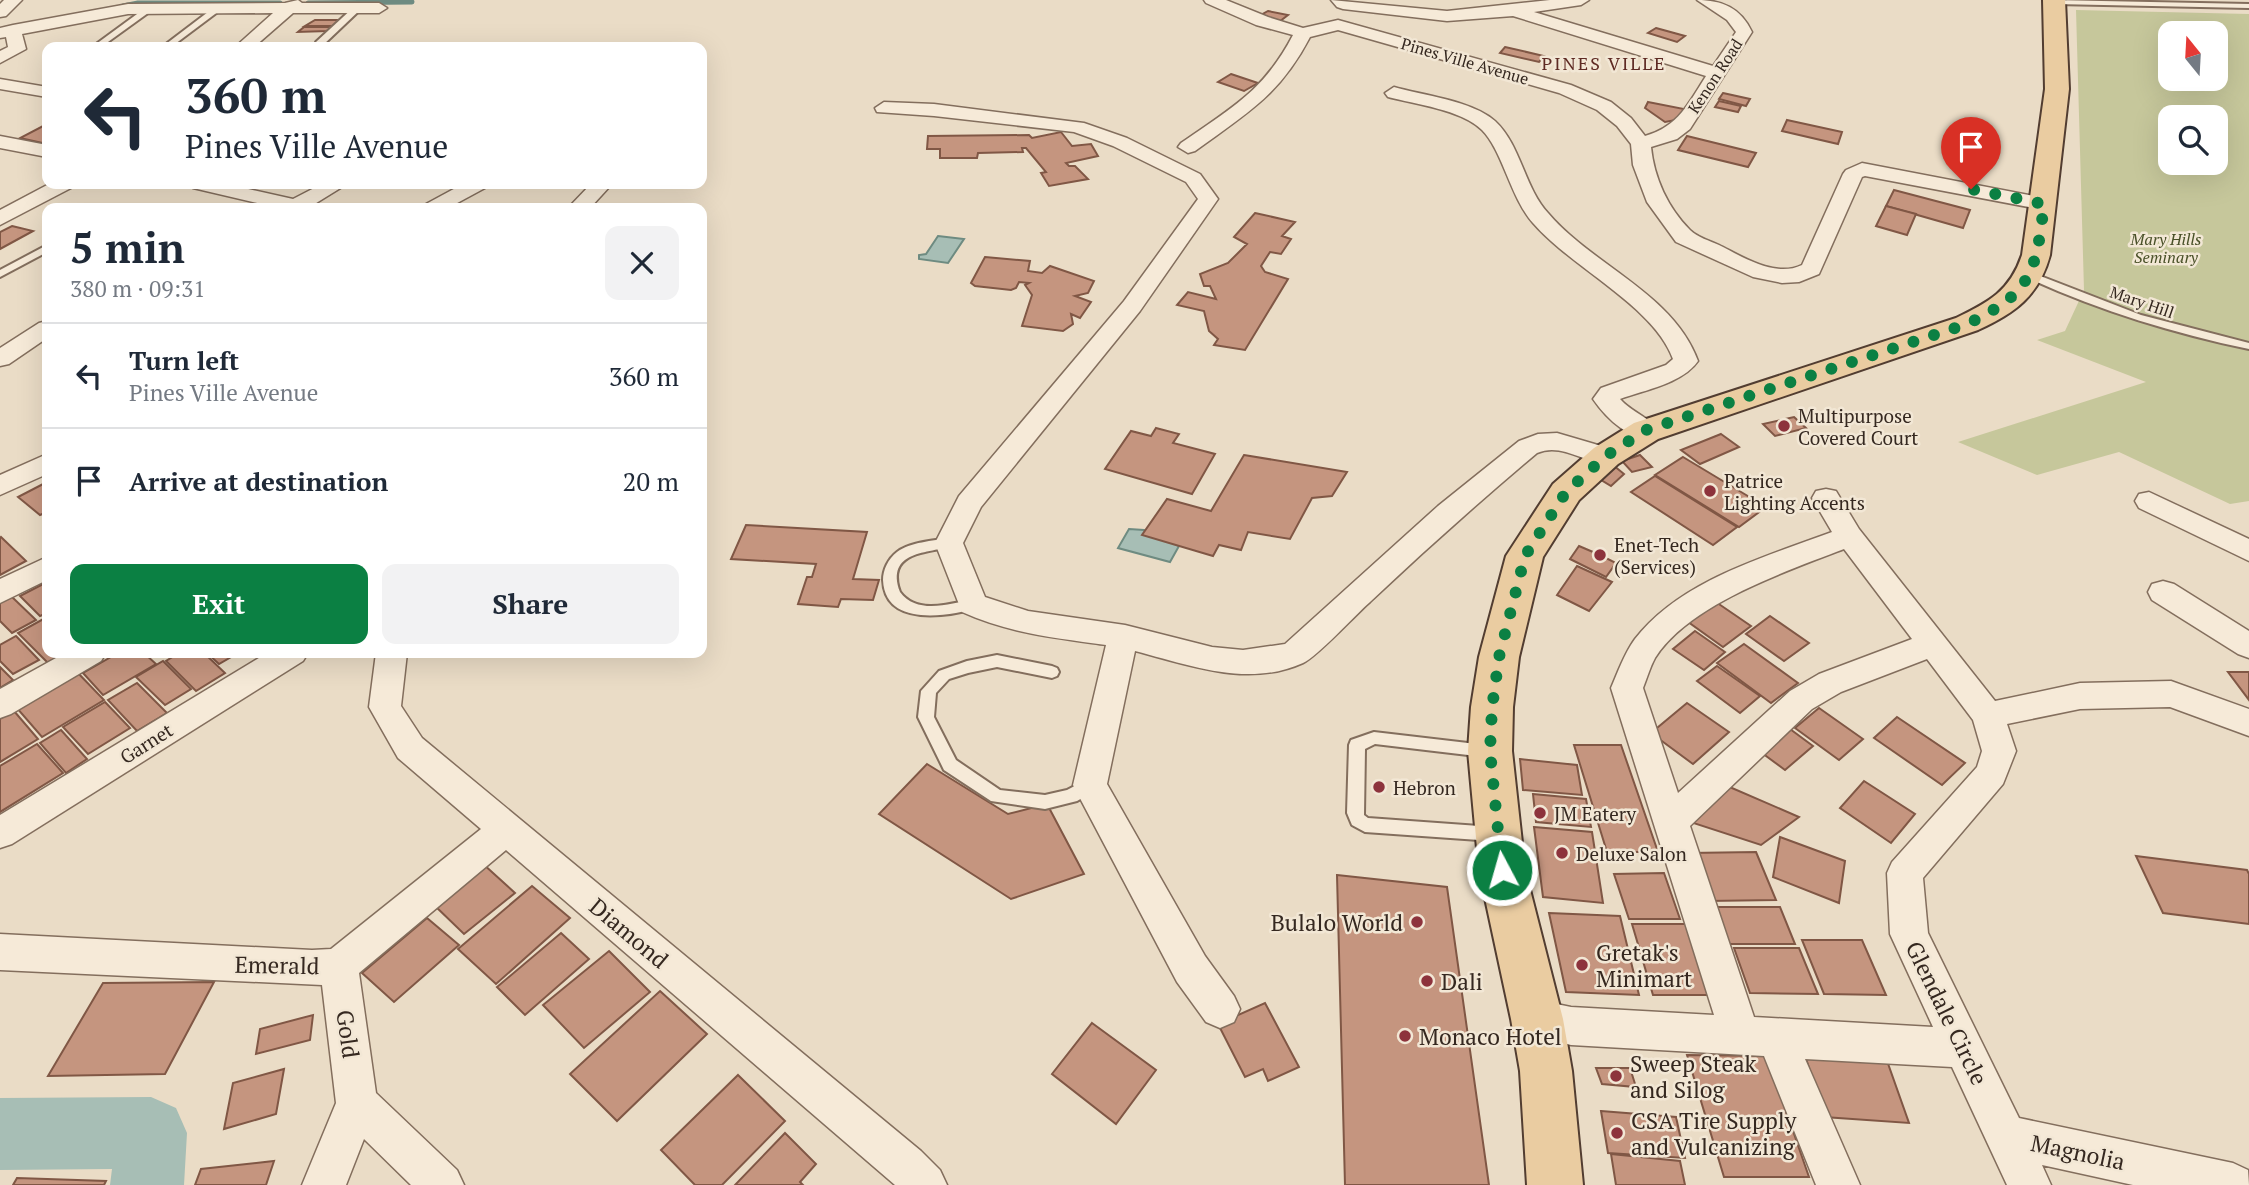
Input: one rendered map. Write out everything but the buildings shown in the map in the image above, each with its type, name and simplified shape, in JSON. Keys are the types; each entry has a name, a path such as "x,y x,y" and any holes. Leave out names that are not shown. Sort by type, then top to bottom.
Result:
{"main road":[{"path":"1555,1185 1546,1071 1537,1019 1502,870 1490,751 1499,657 1525,556 1566,492 1606,456 1646,430 1967,324 1997,310 2022,287 2030,275 2041,236 2057,89 2054,1"}],"street":[{"path":"0,12 13,0"},
{"path":"1212,0 1262,21 1303,33 1338,25 1341,2 1447,16 1512,11 1581,0"},
{"name":"Kenon Road","path":"1641,144 1670,135 1683,125 1744,32 1740,21 1733,15 1705,0"},
{"path":"250,42 294,4"},
{"path":"0,58 17,49 7,32 113,11 294,4 379,8"},
{"path":"1512,11 1716,73"},
{"name":"Pines Ville Avenue","path":"1338,25 1565,89 1604,106 1624,122 1641,144 1643,165 1657,202 1684,237 1737,265 1782,276 1799,275 1811,270 1853,174 1862,169 2044,204"},
{"path":"1188,147 1262,94 1287,64 1303,33"},
{"path":"0,84 42,91"},
{"path":"1394,93 1473,115 1489,126 1531,206 1568,246 1652,311 1684,348 1686,361 1675,370 1611,394 1606,399 1620,415 1646,430"},
{"path":"884,108 934,110 1077,127 1120,142 1193,178 1208,199 1132,306 969,503 949,543 973,604 990,614 1016,621 1124,636 1224,661 1260,662 1294,654 1448,513 1528,447 1539,441 1557,440 1606,456"},
{"path":"0,142 42,150"},
{"path":"0,219 10,205 51,189"},
{"path":"222,189 284,203"},
{"path":"308,203 329,189"},
{"path":"442,203 469,189"},
{"path":"583,203 597,189"},
{"path":"10,205 42,212"},
{"path":"6,351 42,331"},
{"path":"0,486 42,465"},
{"path":"1826,498 1849,537 1988,715 2080,696 2171,694 2249,723"},
{"path":"2148,501 2249,551"},
{"path":"1838,1185 1759,1038 1671,822 1627,688 1646,646 1677,617 1723,587 1849,537"},
{"path":"0,592 42,569"},
{"path":"2163,592 2249,646"},
{"path":"1124,636 1090,785 1191,968 1220,1009"},
{"path":"1671,822 1801,700 1830,683 1933,644"},
{"path":"0,705 81,658"},
{"name":"Garnet","path":"0,833 284,658"},
{"name":"Diamond","path":"390,658 385,707 410,748 906,1166 925,1185"},
{"name":"Glendale Circle","path":"1988,715 1999,751 1991,774 1905,873 1909,934 2029,1185"},
{"name":"Emerald","path":"0,952 312,968 339,966 506,829"},
{"name":"Gold","path":"324,1185 357,1103 339,966"},
{"path":"1537,1019 1571,1026 1964,1048"},
{"path":"357,1103 442,1185"},
{"name":"Magnolia","path":"2005,1136 2233,1185"}],"lane":[{"path":"2054,1 2249,6"},
{"path":"103,42 151,8"},
{"path":"173,42 219,8"},
{"path":"320,42 358,8"},
{"path":"0,274 42,251"},
{"name":"Mary Hill","path":"2030,275 2129,315 2189,334 2249,346"},
{"path":"949,543 903,554 892,565 889,582 894,598 912,609 939,611 973,604"},
{"path":"1052,672 997,661 944,675 929,691 926,717 950,765 997,796 1045,802 1071,796 1090,785"},
{"path":"1490,751 1374,738 1364,741 1357,745 1354,813 1358,820 1366,825 1498,834"}],"green space":[{"name":"Mary Hills Seminary","path":"2076,10 2249,14 2249,501 2230,504 2119,452 2037,475 1958,442 2146,382 2037,340 2065,331 2084,290"}],"shaded area":[{"path":"938,236 964,239 948,263 919,259 919,255 926,254"},
{"path":"1129,529 1144,530 1179,546 1170,562 1118,548"}],"waterway":[{"path":"308,3 412,2"},
{"path":"123,6 138,3 280,3"},
{"path":"0,1134 151,1133 147,1185"}],"place":[{"name":"Multipurpose Covered Court","path":"1784,426"},
{"name":"Patrice Lighting Accents","path":"1710,491"},
{"name":"Enet-Tech (Services)","path":"1600,555"},
{"name":"Hebron","path":"1379,787"},
{"name":"JM Eatery","path":"1540,813"},
{"name":"Deluxe Salon","path":"1562,853"},
{"name":"Bulalo World","path":"1417,922"},
{"name":"Gretak's Minimart","path":"1582,965"},
{"name":"Dali","path":"1427,981"},
{"name":"Monaco Hotel","path":"1405,1036"},
{"name":"Sweep Steak and Silog","path":"1616,1076"},
{"name":"CSA Tire Supply and Vulcanizing","path":"1617,1133"}],"district":[{"name":"PINES VILLE","path":"1604,63"}],"route":[{"path":"1502,870 1490,751 1492,708 1499,657 1525,556 1566,492 1606,456 1646,430 1967,324 1997,310 2022,287 2030,275 2041,236 2044,204 1971,189"}]}
